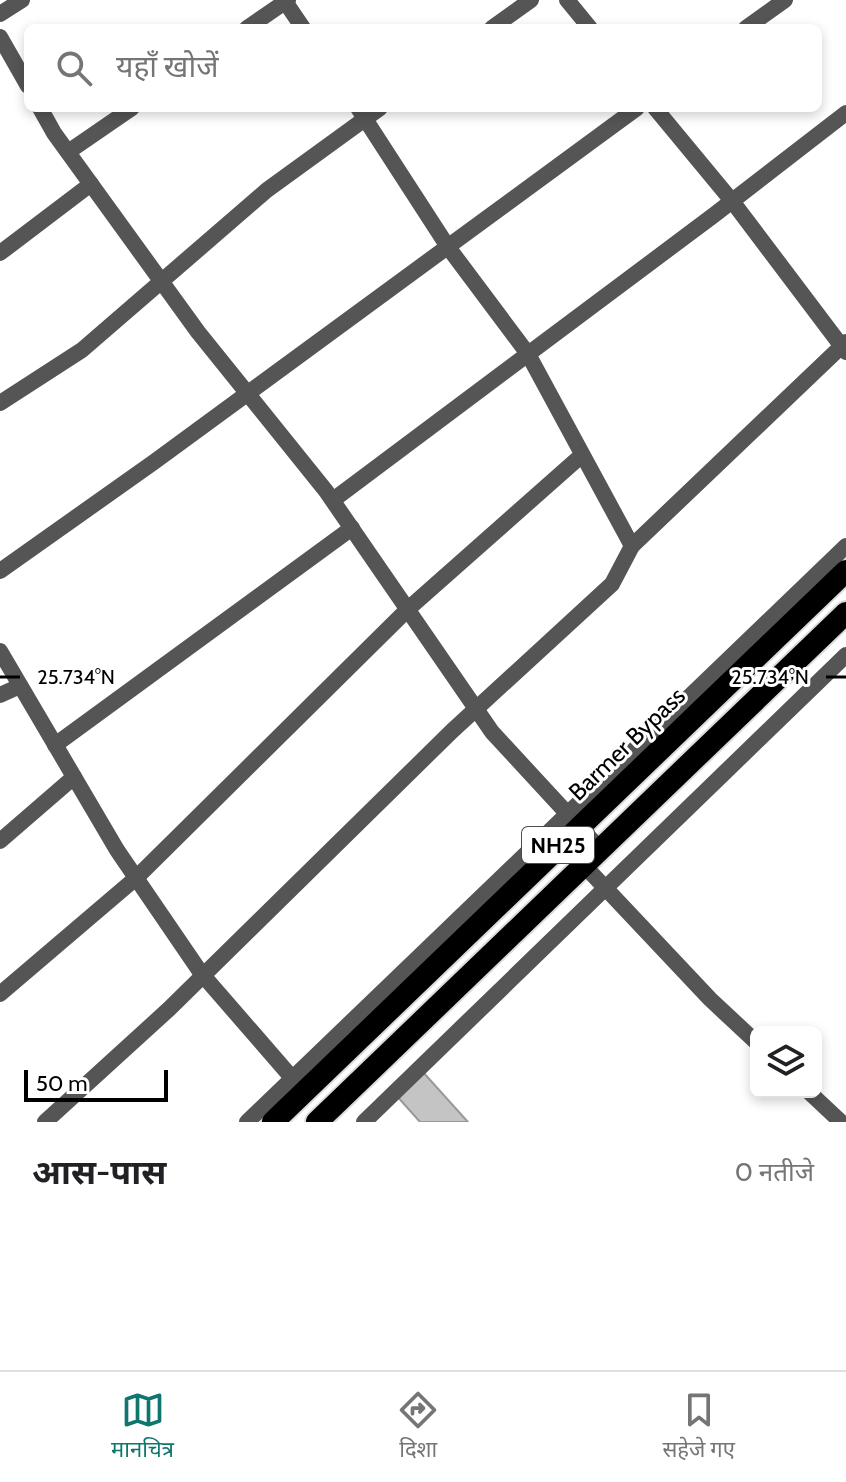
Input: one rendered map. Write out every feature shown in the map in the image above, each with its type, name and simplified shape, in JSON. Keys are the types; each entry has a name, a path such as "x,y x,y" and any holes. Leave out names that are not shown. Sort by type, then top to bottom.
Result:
{"highway":[{"name":"Barmer Bypass","path":"273,1122 569,827 846,571"},
{"name":"NH25","path":"317,1122 846,613"}],"street":[{"path":"0,14 22,0"},
{"path":"498,24 531,0"},
{"path":"567,0 587,24"},
{"path":"752,24 785,0"},
{"path":"253,24 285,1 300,24"},
{"path":"0,37 24,79"},
{"path":"43,112 161,281 333,500 492,732 569,827 600,849"},
{"path":"68,152 126,112"},
{"path":"0,571 632,112"},
{"path":"45,1122 203,975 476,708 612,584 632,546 844,346 658,112"},
{"path":"0,403 82,350 267,190 362,113 448,247 528,354 632,546"},
{"path":"333,500 846,113"},
{"path":"0,253 91,184"},
{"path":"0,994 136,878 408,609 582,455"},
{"path":"55,745 352,528"},
{"path":"247,1122 569,827 846,546"},
{"path":"0,651 136,878 203,975 293,1079"},
{"path":"364,1122 846,655"},
{"path":"0,695 20,686"},
{"path":"0,841 74,777"},
{"path":"569,827 582,865 750,1036"},
{"path":"815,1098 841,1122"}],"building":[{"path":"422,1071 468,1122 420,1122 396,1095"}]}
